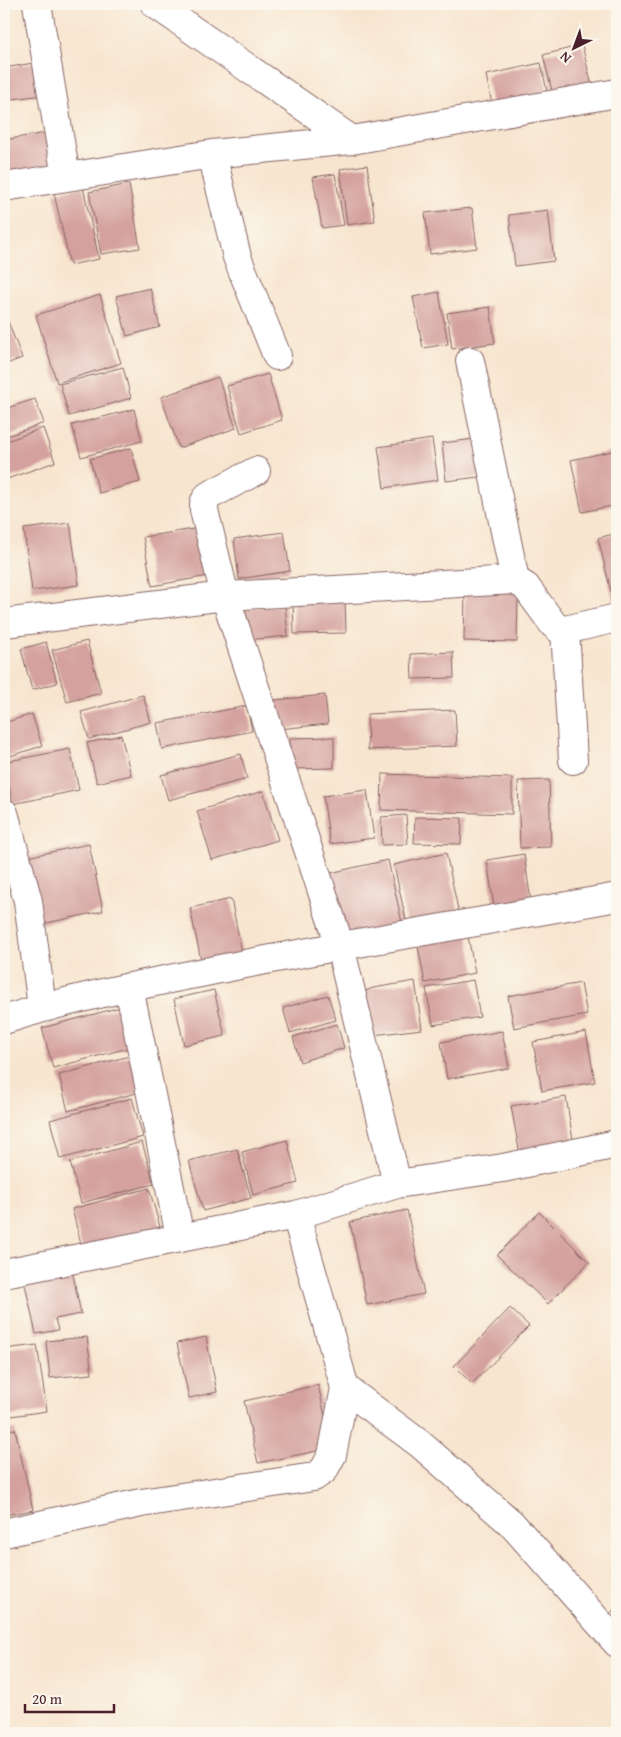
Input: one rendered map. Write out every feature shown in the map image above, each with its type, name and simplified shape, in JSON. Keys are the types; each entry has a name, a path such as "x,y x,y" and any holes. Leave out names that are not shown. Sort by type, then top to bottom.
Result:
{"street":[{"path":"37,4 66,177"},
{"path":"155,4 352,140"},
{"path":"4,187 212,154 352,140 617,92"},
{"path":"212,154 237,257 277,356"},
{"path":"470,362 515,580"},
{"path":"256,471 208,496 204,503 204,510 225,596 340,946 398,1184"},
{"path":"4,623 225,596 515,580 526,587 553,624 559,629 565,630 617,618"},
{"path":"565,630 573,760"},
{"path":"4,813 28,901 42,1007"},
{"path":"4,1020 42,1007 129,987 340,946 617,897"},
{"path":"129,987 180,1237"},
{"path":"4,1273 296,1215 398,1184 503,1168 617,1144"},
{"path":"4,1533 141,1503 314,1477 324,1470 332,1455 345,1388 296,1215"},
{"path":"345,1388 420,1444 511,1523 617,1643"}],"building":[{"path":"288,4 314,4 314,5 288,7"},
{"path":"582,45 594,94 555,103 543,55"},
{"path":"39,62 44,95 4,100 4,68"},
{"path":"541,63 548,96 493,109 486,75"},
{"path":"46,133 52,172 4,180 4,140"},
{"path":"367,165 375,221 347,225 340,169"},
{"path":"335,174 344,225 322,228 313,177"},
{"path":"129,184 140,248 101,254 89,192"},
{"path":"83,187 99,259 70,265 54,193"},
{"path":"472,208 477,248 430,254 425,213"},
{"path":"548,210 554,261 515,266 509,215"},
{"path":"150,288 160,327 127,336 116,296"},
{"path":"439,292 448,344 423,348 413,297"},
{"path":"100,295 121,363 57,383 36,315"},
{"path":"490,307 495,343 452,349 447,313"},
{"path":"4,311 22,358 4,365"},
{"path":"123,367 131,398 69,416 60,384"},
{"path":"268,374 282,420 241,433 227,386"},
{"path":"218,377 236,428 179,448 161,397"},
{"path":"35,399 44,423 4,437 4,409"},
{"path":"134,409 142,441 81,457 72,425"},
{"path":"43,428 55,462 4,480 4,442"},
{"path":"432,439 438,480 384,488 378,447"},
{"path":"475,439 479,477 446,481 442,443"},
{"path":"131,448 140,482 99,493 90,459"},
{"path":"617,450 617,505 582,512 571,460"},
{"path":"70,523 79,585 32,591 24,529"},
{"path":"200,528 208,576 152,586 143,537"},
{"path":"284,532 290,571 239,579 234,539"},
{"path":"617,533 617,608 615,608 598,538"},
{"path":"465,591 518,592 517,642 464,641"},
{"path":"345,600 346,633 294,634 293,601"},
{"path":"285,605 288,636 247,640 244,609"},
{"path":"87,641 101,693 67,702 52,650"},
{"path":"46,642 57,683 32,690 21,649"},
{"path":"453,652 454,678 412,679 411,654"},
{"path":"143,695 151,722 89,739 81,712"},
{"path":"325,695 328,724 278,729 275,700"},
{"path":"247,706 252,731 162,749 157,723"},
{"path":"455,710 457,746 368,750 367,714"},
{"path":"32,714 42,746 4,758 4,723"},
{"path":"121,735 131,775 97,783 87,743"},
{"path":"334,737 334,768 291,769 290,738"},
{"path":"70,749 79,790 13,804 4,762"},
{"path":"241,754 247,779 168,800 161,775"},
{"path":"382,774 512,778 512,814 381,810"},
{"path":"549,780 551,847 520,848 518,781"},
{"path":"367,790 374,838 330,844 323,796"},
{"path":"263,791 278,840 212,860 197,811"},
{"path":"406,815 408,844 382,845 381,817"},
{"path":"415,817 462,818 461,844 414,843"},
{"path":"89,844 103,911 42,924 27,857"},
{"path":"446,853 459,914 407,925 394,865"},
{"path":"524,854 531,902 494,907 487,860"},
{"path":"388,860 403,927 345,940 330,873"},
{"path":"231,899 243,957 202,965 190,908"},
{"path":"467,931 475,973 425,983 417,941"},
{"path":"473,980 480,1017 433,1025 426,988"},
{"path":"415,981 422,1029 373,1035 365,991"},
{"path":"581,983 587,1015 514,1028 508,996"},
{"path":"214,990 225,1036 184,1045 174,999"},
{"path":"328,995 336,1020 290,1033 283,1008"},
{"path":"121,1007 132,1047 53,1068 42,1028"},
{"path":"337,1024 344,1048 300,1062 293,1037"},
{"path":"502,1031 509,1068 447,1079 441,1042"},
{"path":"586,1032 595,1082 542,1091 533,1042"},
{"path":"133,1055 144,1091 68,1111 59,1075"},
{"path":"566,1097 574,1146 520,1155 511,1106"},
{"path":"132,1098 143,1137 60,1159 50,1120"},
{"path":"287,1140 298,1183 253,1195 242,1152"},
{"path":"142,1142 154,1184 81,1203 70,1162"},
{"path":"237,1149 251,1198 203,1211 189,1161"},
{"path":"149,1188 160,1227 82,1248 72,1209"},
{"path":"407,1210 424,1294 367,1305 350,1222"},
{"path":"539,1212 589,1262 548,1304 497,1255"},
{"path":"72,1270 81,1314 55,1319 58,1330 36,1334 24,1280"},
{"path":"510,1308 529,1326 472,1384 454,1366"},
{"path":"87,1337 92,1374 50,1378 46,1341"},
{"path":"206,1337 217,1392 189,1398 177,1343"},
{"path":"37,1345 47,1411 4,1417 4,1349"},
{"path":"318,1385 332,1448 258,1463 244,1401"},
{"path":"15,1429 33,1510 6,1515 4,1504 4,1431"},
{"path":"617,1606 617,1621 610,1614"}]}
